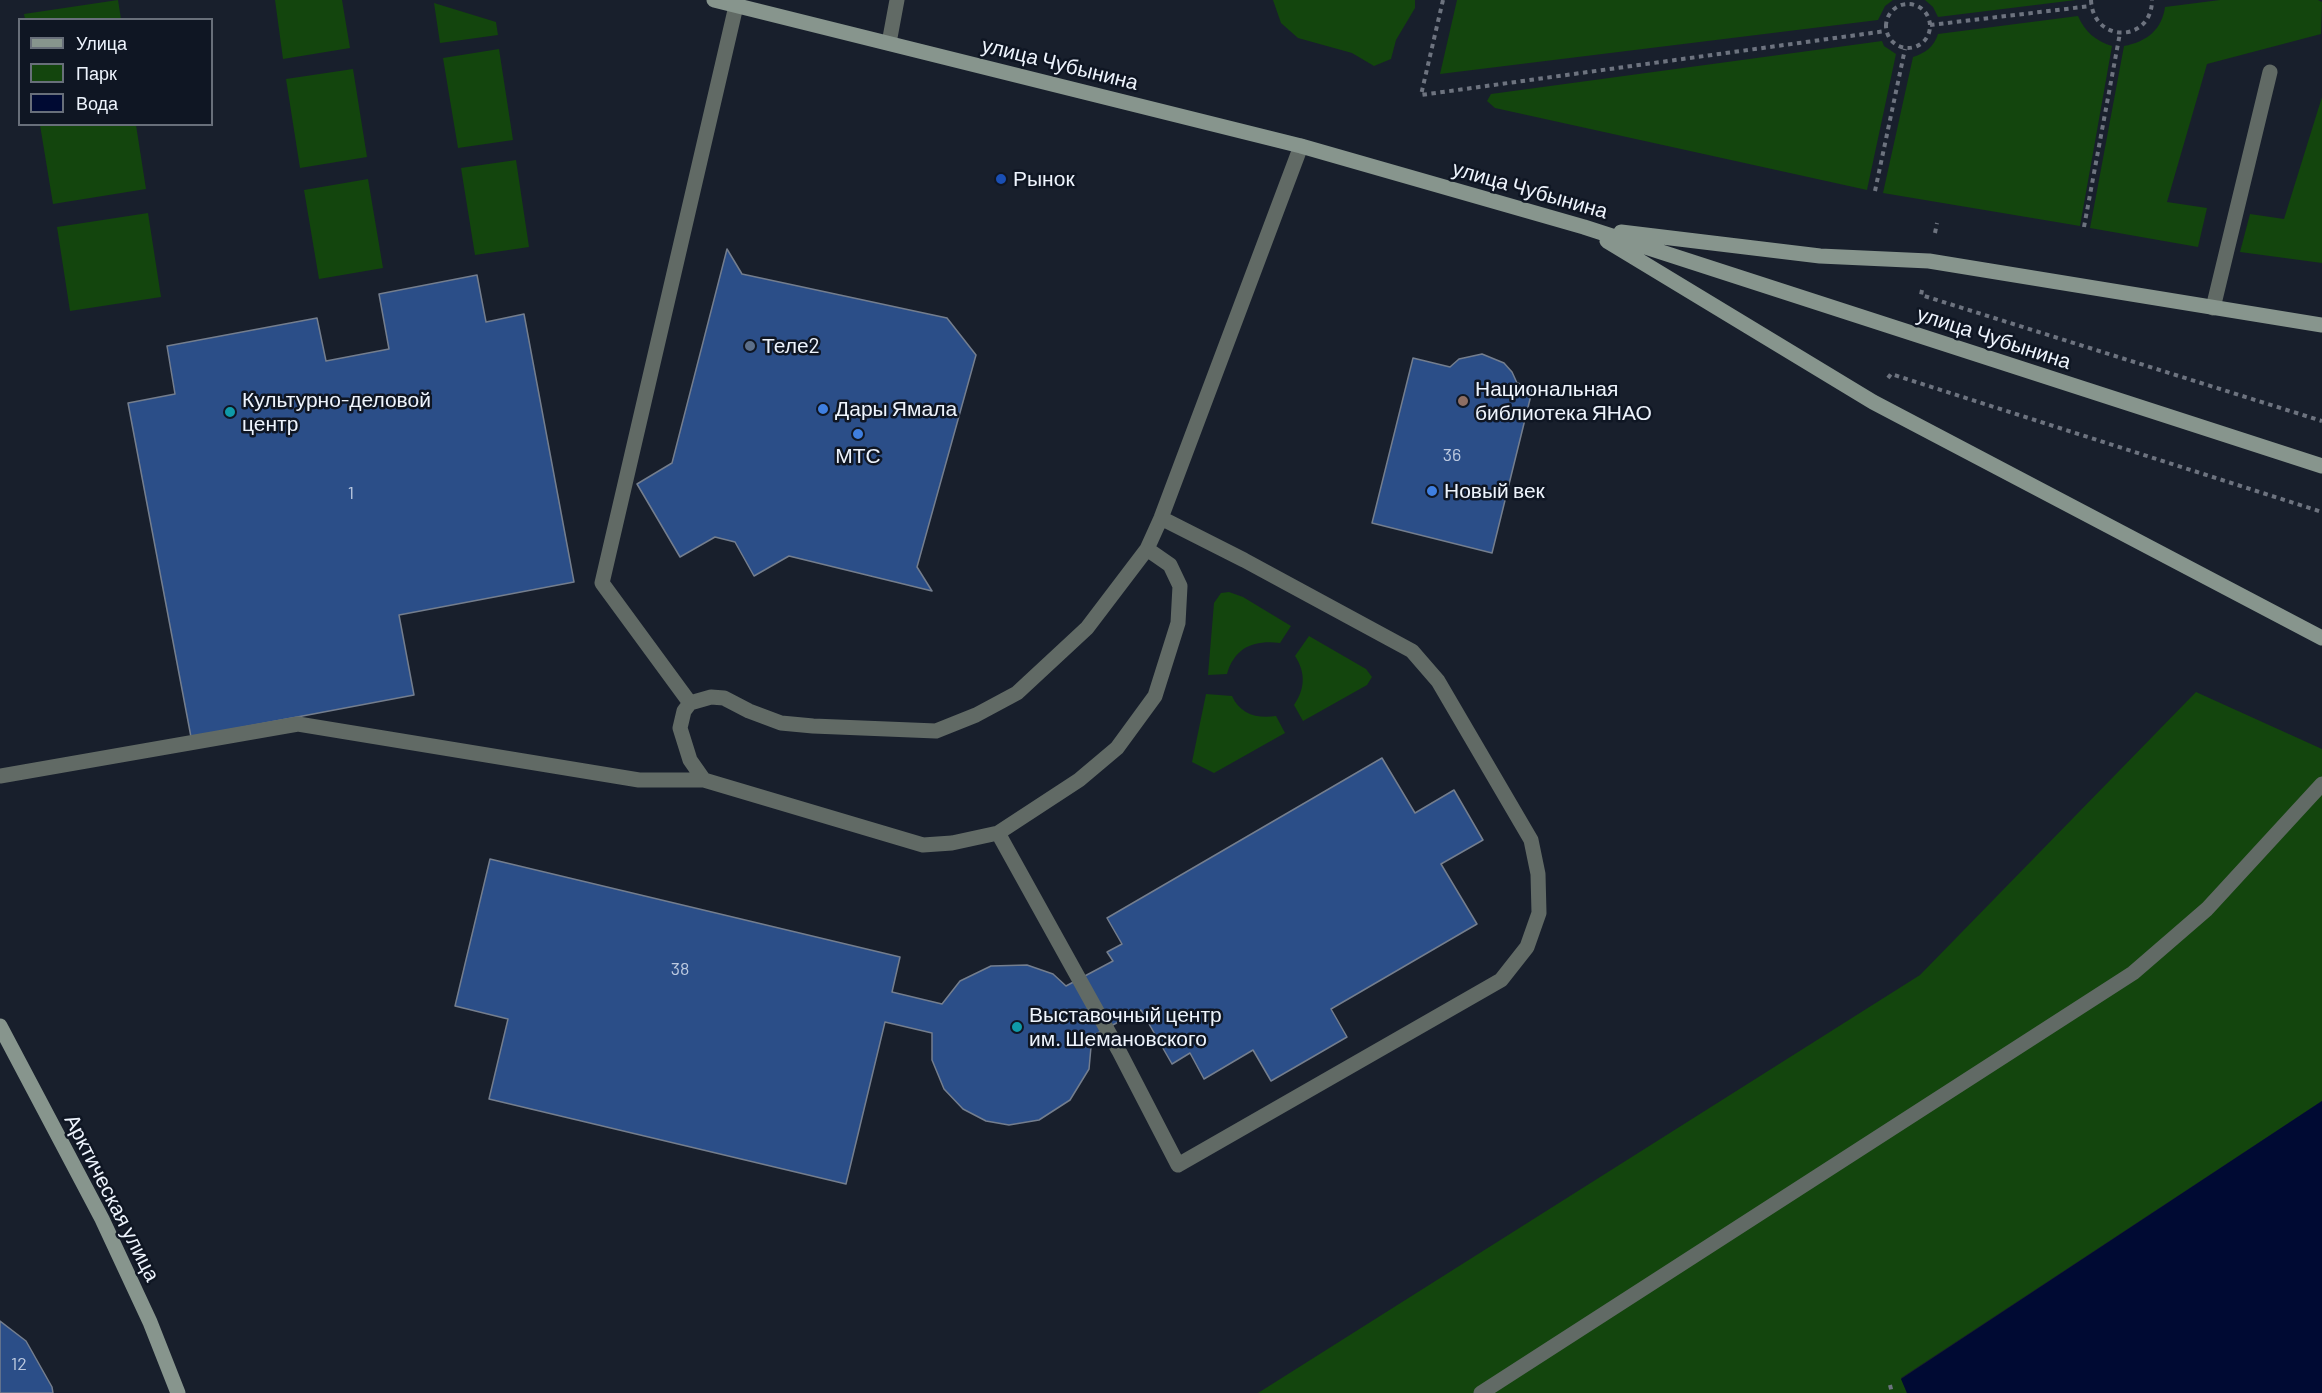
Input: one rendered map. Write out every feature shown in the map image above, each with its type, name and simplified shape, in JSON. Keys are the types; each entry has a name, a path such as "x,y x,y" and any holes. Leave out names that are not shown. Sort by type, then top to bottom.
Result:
{"street":[{"name":"улица Чубынина","path":"714,0 1302,146 1584,227 2322,466"},
{"path":"1584,227 1820,256 1929,261 2322,325"},
{"path":"1584,227 1873,402 2322,638"},
{"name":"Арктическая улица","path":"0,1026 102,1219 150,1322 178,1393"}],"lane":[{"path":"889,43 897,0"},
{"path":"690,703 602,583 736,6"},
{"path":"2213,308 2270,72"},
{"path":"704,780 690,760 680,728 684,711 690,703 711,697 724,698 749,711 781,723 936,731 1017,693 1087,628 1147,549 1161,518 1302,146"},
{"path":"998,833 1119,1051 1178,1165 1501,980 1527,947 1539,913 1538,874 1531,840 1438,681 1412,651 1161,518"},
{"path":"0,776 298,724 639,780 704,780 923,845 952,843 998,833 1079,780 1117,748 1155,696 1178,623 1180,586 1170,565 1147,549"},
{"path":"1481,1393 2133,973 2207,909 2322,784"}],"path":[{"path":"1443,0 1420,95 1886,31"},
{"path":"2091,0 2097,21 2105,28 2120,33 2136,30 2144,23 2150,14 2152,0"},
{"path":"1913,2 1927,13 1930,25 1927,39 1921,45 1905,49 1890,39 1886,31 1889,14 1904,4 1913,2"},
{"path":"1930,25 2091,6"},
{"path":"2084,227 2120,33"},
{"path":"1875,191 1905,49"},
{"path":"1921,295 2322,421"},
{"path":"1891,374 2322,512"},
{"path":"1890,1385 1892,1393"}],"green space":[{"path":"118,0 121,18 25,18 24,14"},
{"path":"275,0 342,0 350,48 283,59"},
{"path":"1273,0 1415,0 1415,8 1396,40 1391,59 1374,66 1352,53 1298,38 1281,23"},
{"path":"1457,0 1893,0 1885,6 1878,20 1440,74"},
{"path":"1925,0 2076,0 1938,17 1933,7"},
{"path":"2220,0 2318,0 2322,2 2321,34 2207,64 2167,202 2207,208 2198,247 2090,228 2124,46 2152,34 2160,22 2165,7"},
{"path":"434,3 496,22 498,35 440,43"},
{"path":"2078,16 2092,35 2112,46 2080,226 1883,193 1913,57 1928,49 1938,34"},
{"path":"1882,41 1884,46 1896,54 1867,190 1495,108 1487,101 1491,94"},
{"path":"499,49 513,140 458,148 443,58"},
{"path":"353,69 367,157 300,168 286,79"},
{"path":"2322,97 2322,263 2240,252 2250,214 2284,219"},
{"path":"40,126 136,126 146,189 53,204"},
{"path":"516,160 529,247 475,255 461,168"},
{"path":"368,179 383,268 319,279 304,190"},
{"path":"148,213 161,297 70,311 57,227"},
{"path":"1229,592 1243,597 1291,626 1280,643 1262,643 1247,647 1235,657 1227,674 1208,675 1214,603 1221,593"},
{"path":"1309,636 1366,669 1372,677 1367,685 1303,721 1294,705 1303,681 1299,662 1295,656"},
{"path":"2196,692 2322,749 2322,1101 1901,1378 1907,1393 1258,1393 1920,975"},
{"path":"1206,694 1232,696 1244,711 1256,716 1276,716 1285,733 1214,773 1192,762"}],"water":[{"path":"2322,1101 2322,1393 1907,1393 1901,1379"}],"building":[{"name":"Дары Ямала","path":"727,249 742,274 947,318 976,355 917,567 932,591 789,556 754,576 735,542 715,537 680,557 637,484 672,463"},
{"path":"477,275 486,322 524,314 574,582 399,615 414,695 191,737 128,403 175,394 167,346 317,318 326,361 389,349 379,294"},
{"path":"1482,354 1504,363 1512,372 1517,383 1533,387 1492,553 1372,523 1413,358 1450,367 1459,359"},
{"path":"1382,758 1415,813 1454,790 1483,840 1441,864 1477,924 1331,1009 1347,1037 1271,1081 1253,1050 1204,1079 1190,1053 1172,1064 1141,1010 1092,1036 1089,1069 1070,1100 1039,1120 1009,1125 986,1121 963,1109 944,1089 932,1060 932,1033 885,1022 846,1184 489,1099 508,1019 455,1006 490,859 900,957 892,992 942,1004 960,981 991,966 1027,965 1053,974 1066,986 1113,961 1107,952 1122,944 1107,918"},
{"path":"0,1321 26,1341 52,1387 53,1393 0,1393"}],"place":[{"name":"Рынок","path":"1001,179"},
{"name":"Теле2","path":"750,346"},
{"name":"Национальная библиотека ЯНАО","path":"1463,401"},
{"name":"Дары Ямала","path":"823,409"},
{"name":"Культурно-деловой центр","path":"230,412"},
{"name":"МТС","path":"858,434"},
{"name":"Новый век","path":"1432,491"},
{"name":"Выставочный центр им. Шемановского","path":"1017,1027"}]}
